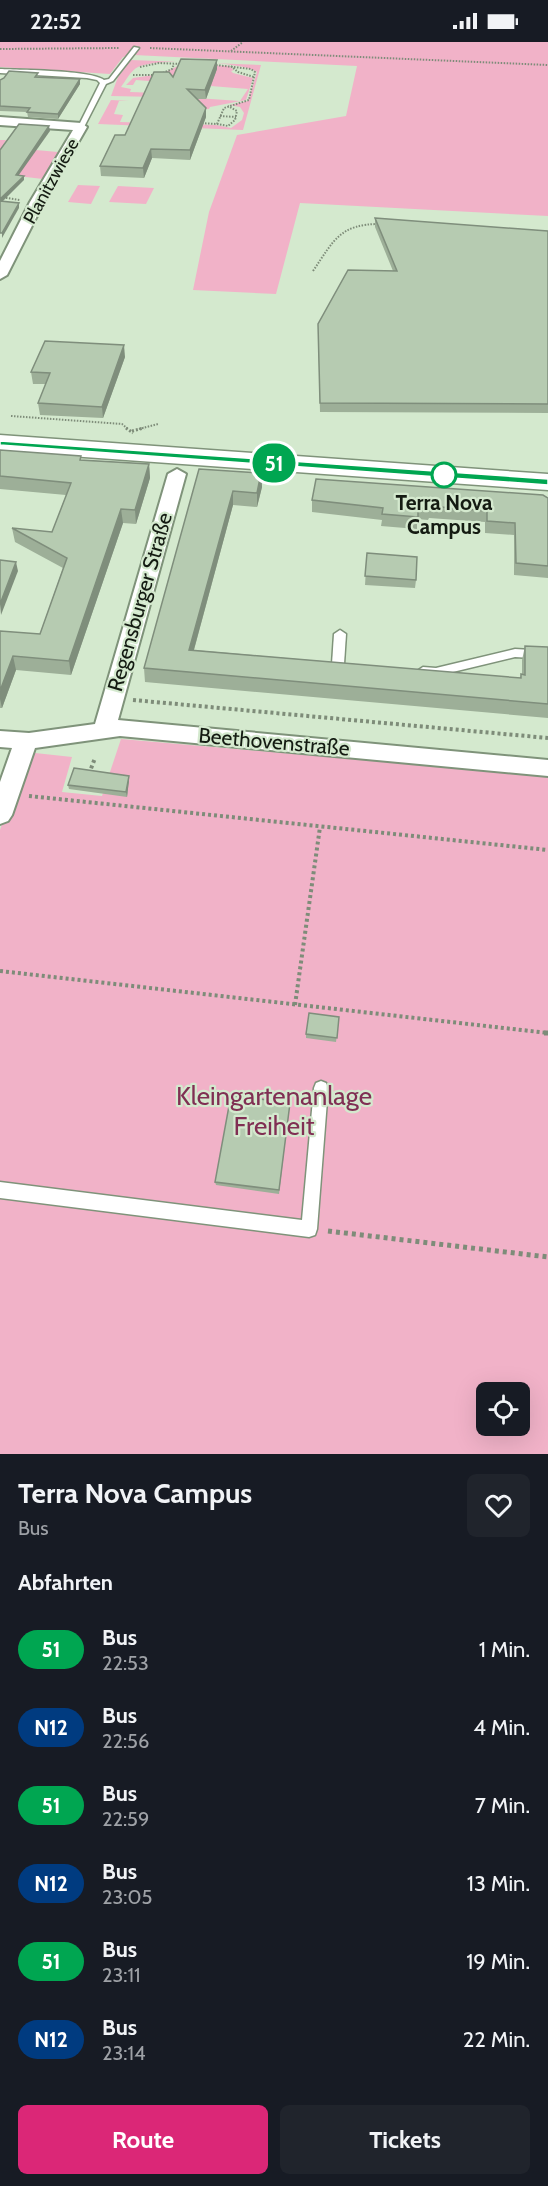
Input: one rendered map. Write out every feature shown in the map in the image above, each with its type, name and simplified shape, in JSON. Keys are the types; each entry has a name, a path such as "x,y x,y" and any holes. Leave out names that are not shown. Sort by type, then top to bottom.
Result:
{"main road":[{"path":"0,443 548,482"}],"street":[{"name":"Planitzwiese","path":"0,121 81,127 37,202 0,275"},
{"name":"Regensburger Straße","path":"104,730 177,474"},
{"name":"Beethovenstraße","path":"0,739 26,741 120,728 548,768"},
{"path":"4,804 26,741"}],"lane":[{"path":"81,127 103,83 111,80 136,48"},
{"path":"0,71 87,76 103,83"},
{"path":"337,664 340,634"},
{"path":"414,670 436,672 515,653 548,655"},
{"path":"0,1190 309,1229 321,1088"}],"path":[{"path":"230,51 243,42"},
{"path":"0,49 136,48 548,65"},
{"path":"133,75 166,72 172,69 174,64"},
{"path":"129,81 136,69 144,65 189,64"},
{"path":"208,65 251,69 255,72 249,100 222,109 217,124"},
{"path":"230,66 238,72 254,77"},
{"path":"197,123 228,126 236,117 236,109 227,106"},
{"path":"220,116 236,117"},
{"path":"313,271 344,228 353,224 389,224"},
{"path":"11,416 122,424 135,436"},
{"path":"132,431 158,424"},
{"path":"113,698 548,738"},
{"path":"89,775 95,758"},
{"path":"4,804 320,827 548,850"},
{"path":"295,1005 320,827"},
{"path":"0,971 548,1033"},
{"path":"309,1229 548,1257"}],"green space":[{"path":"0,42 548,42 548,216 300,203 276,294 193,290 209,212 237,135 346,116 357,66 134,55 123,57 110,74 0,67"},
{"path":"131,60 178,62 162,62 138,67 121,87 131,89 130,92 158,93 158,97 111,96 118,77"},
{"path":"219,63 261,65 243,130 98,124 111,100 129,101 119,101 114,114 123,115 120,122 216,125 231,128 242,120 244,113 240,107 230,105 248,101 257,72 248,68"},
{"path":"182,64 229,66 234,70 231,71 233,73 253,78 246,100 209,109 191,109 196,98 240,101 248,89 136,80 133,85 126,85 133,78 161,74"},
{"path":"0,140 6,140 2,147 58,152 43,179 0,174"},
{"path":"78,185 100,186 91,204 68,202"},
{"path":"118,186 154,188 146,204 109,202"},
{"name":"Kleingartenanlage Freiheit","path":"121,739 548,776 548,1454 0,1454 0,830 26,752 72,757 62,792 102,796"}],"building":[{"path":"181,59 217,60 205,90 187,89 206,108 190,150 151,149 143,168 100,166 115,135 125,135 154,72 169,72 173,77"},
{"path":"9,71 38,73 35,77 80,79 58,114 27,112 30,108 0,106 0,80"},
{"path":"19,124 49,126 16,175 24,176 0,199 0,150"},
{"path":"0,201 19,203 2,233 0,233"},
{"path":"375,218 548,231 548,404 320,403 318,324 348,270 397,271"},
{"path":"45,341 124,345 102,407 38,403 50,373 31,372"},
{"path":"0,450 81,456 80,460 149,464 135,510 121,509 69,661 13,656 0,691 0,631 40,634 67,558 12,528 52,532 71,483 0,476"},
{"path":"199,469 261,473 257,493 233,491 189,650 521,678 521,674 525,675 525,646 548,647 548,704 144,668"},
{"path":"316,479 543,495 548,498 548,566 516,563 515,523 487,521 487,511 430,506 430,509 418,508 418,517 382,514 383,508 312,500"},
{"path":"367,553 417,557 416,580 365,576"},
{"path":"0,560 16,562 0,604"},
{"path":"74,768 129,776 126,792 68,785"},
{"path":"309,1013 339,1017 337,1038 306,1034"},
{"path":"231,1095 290,1103 279,1190 215,1182"}],"bus line":[{"name":"51","path":"0,443 548,482"}],"place":[{"name":"Terra Nova Campus","path":"444,475"}]}
